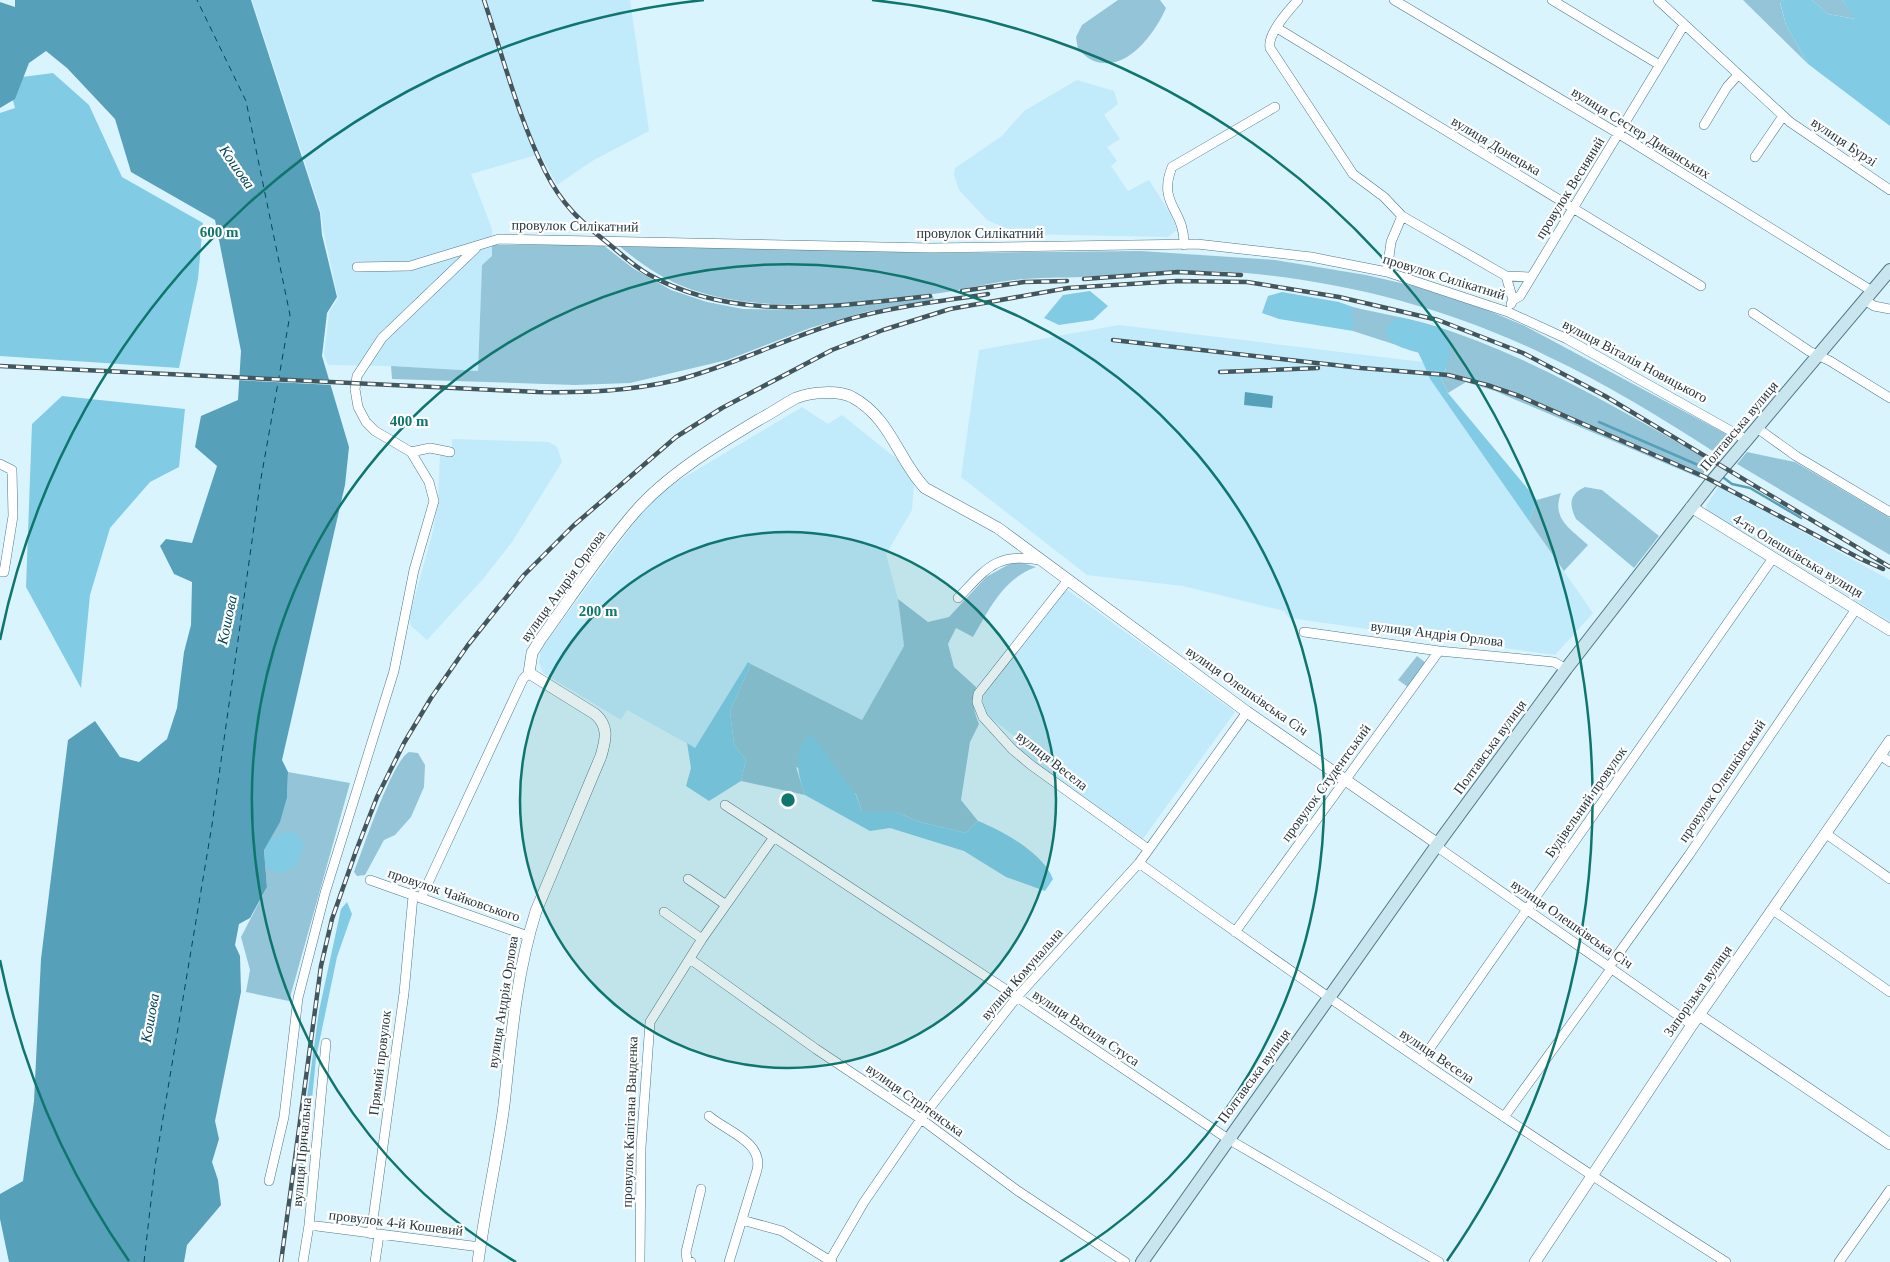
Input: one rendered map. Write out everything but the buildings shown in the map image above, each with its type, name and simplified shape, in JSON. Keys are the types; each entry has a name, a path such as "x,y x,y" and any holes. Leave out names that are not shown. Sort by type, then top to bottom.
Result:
{"main road":[{"name":"Полтавська вулиця","path":"1142,1262 1437,845 1566,669 1691,507 1890,270"}],"street":[{"path":"1298,0 1282,18 1269,40 1270,48 1353,174 1384,197 1402,216 1506,276 1530,277"},
{"name":"вулиця Сестер Диканських","path":"1394,0 1619,134 1869,295 1874,306 1890,309"},
{"path":"1552,0 1658,64"},
{"name":"вулиця Бурзі","path":"1658,0 1783,116 1890,190"},
{"name":"провулок Весняний","path":"1508,312 1513,300 1520,296 1530,277 1574,209 1658,64 1684,25"},
{"name":"вулиця Донецька","path":"1277,28 1700,286"},
{"path":"1704,125 1738,75"},
{"path":"1184,244 1183,227 1166,192 1167,181 1172,167 1275,107"},
{"path":"1755,157 1783,116"},
{"path":"1387,272 1391,242 1402,216"},
{"name":"провулок Силікатний","path":"357,267 410,266 499,239 932,248 1184,244 1310,257 1387,272 1508,312"},
{"path":"269,1181 284,1117 298,998 325,892 394,670 414,570 434,501 429,482 411,452 375,431 366,422 358,407 355,389 357,376 382,338 478,246"},
{"path":"1506,276 1513,300"},
{"name":"вулиця Віталія Новицького","path":"1508,312 1567,339 1747,440"},
{"path":"1753,313 1809,351 1890,398"},
{"name":"вулиця Андрія Орлова","path":"478,1262 492,1184 509,1047 528,936 536,911 601,756 605,734 602,720 595,714 529,673 532,653 635,512 662,485 738,432 797,398 817,393 851,396 867,408 887,430 916,479 925,488 998,528 1040,560"},
{"path":"1757,428 1796,456 1890,512"},
{"path":"411,452 430,448 450,452"},
{"path":"0,464 12,470 13,516 4,572 0,572"},
{"name":"4-та Олешківська вулиця","path":"1691,507 1890,630"},
{"path":"958,598 982,572 998,562 1010,557 1020,556 1040,560"},
{"name":"Будівельний провулок","path":"1420,1061 1773,558"},
{"name":"вулиця Олешківська Січ","path":"1040,560 1247,712 1346,778 1527,911 1692,1025"},
{"name":"вулиця Весела","path":"1068,580 978,694 979,710 1012,749 1031,765 1148,849"},
{"name":"провулок Олешківський","path":"1504,1118 1689,856 1856,609"},
{"name":"вулиця Андрія Орлова","path":"1304,632 1439,651 1554,662 1566,669"},
{"name":"провулок Студентський","path":"1235,932 1439,651"},
{"name":"Прямий провулок","path":"374,1262 375,1234 417,896 523,679 529,673"},
{"name":"вулиця Комунальна","path":"830,1261 864,1202 921,1120 1017,997 1138,863 1247,712"},
{"name":"Запорізька вулиця","path":"1535,1262 1590,1176 1692,1025 1890,741"},
{"path":"1880,755 1890,762"},
{"name":"вулиця Василя Стуса","path":"725,805 1017,997 1228,1140 1439,1262"},
{"path":"1825,833 1890,879"},
{"name":"провулок Капітана Ванденка","path":"640,1262 641,1147 648,1028 651,1019 702,939 774,837"},
{"name":"вулиця Весела","path":"1138,863 1420,1061 1590,1176 1726,1262"},
{"path":"688,879 726,905"},
{"name":"провулок Чайковського","path":"370,880 528,936"},
{"path":"1772,910 1890,992"},
{"path":"664,912 702,939"},
{"name":"вулиця Стрітенська","path":"690,960 921,1120 1018,1191 1124,1262"},
{"path":"1699,1015 1890,1144"},
{"name":"вулиця Причальна","path":"303,1262 309,1225 326,1043"},
{"path":"709,1116 748,1143 757,1155 758,1164 729,1262"},
{"path":"691,1262 687,1260 686,1252 701,1189"},
{"path":"1839,1262 1890,1190"},
{"path":"742,1220 782,1230 830,1261"},
{"name":"провулок 4-й Кошевий","path":"309,1225 480,1247"}],"shaded area":[{"path":"252,0 630,0 649,131 592,161 557,185 540,154 471,174 492,229 492,256 482,265 478,371 391,366 328,365 324,355 329,313 338,298 323,230 321,212"},
{"path":"1118,0 1160,0 1166,8 1155,29 1128,56 1118,61 1106,63 1094,61 1078,50 1076,37 1082,25"},
{"path":"1743,0 1784,0 1780,3 1786,25 1808,64"},
{"path":"1784,0 1812,0 1828,14 1855,19 1842,0 1890,0 1890,126 1808,64 1786,25 1780,2"},
{"path":"1812,0 1842,0 1856,19 1828,14"},
{"path":"53,73 89,105 122,177 203,223 198,279 179,368 0,356 0,113 15,108 7,79"},
{"path":"1077,80 1114,91 1118,104 1104,115 1120,139 1107,147 1117,161 1111,166 1128,191 1149,180 1170,213 1177,230 1168,237 1020,234 987,220 959,190 954,175 955,168 1002,136 1024,111"},
{"path":"616,243 932,253 1141,251 1275,260 1366,275 1414,286 1487,310 1525,326 1730,436 1732,440 1719,455 1613,390 1512,340 1438,312 1362,291 1323,283 1246,273 1164,272 1035,278 988,284 942,293 874,301 810,305 778,304 747,302 717,297 690,289 651,270"},
{"path":"492,245 603,245 634,269 671,290 707,302 743,309 803,310 933,296 934,300 865,312 810,328 727,360 630,383 575,385 392,379 391,366 478,371 482,265 492,256"},
{"path":"1090,291 1108,306 1093,320 1059,325 1044,318 1063,295"},
{"path":"1282,292 1339,302 1353,307 1353,331 1279,319 1262,313 1268,296"},
{"path":"1353,307 1428,324 1502,351 1574,385 1713,462 1700,478 1495,391 1466,382 1448,393 1441,378 1446,369 1423,362 1418,352 1353,331"},
{"path":"1398,317 1443,329 1449,342 1450,354 1441,378 1448,393 1537,500 1529,521 1430,379 1419,353 1402,348 1389,339 1386,328"},
{"path":"1119,325 1423,362 1430,379 1593,613 1555,655 1289,618 1284,611 1183,586 1087,575 961,477 979,350"},
{"path":"62,396 185,409 179,467 150,482 110,528 90,595 81,688 26,587 32,424"},
{"path":"802,407 828,424 842,415 902,463 914,485 912,510 886,554 898,599 904,646 862,720 748,662 695,748 627,710 621,720 543,673 539,663 541,649 640,515 663,490"},
{"path":"452,439 549,442 557,447 562,462 512,542 483,579 427,640 411,626 409,618 433,531 438,500 440,454 452,451"},
{"path":"1747,452 1795,462 1890,518 1890,555 1737,464"},
{"path":"1719,486 1890,580 1890,622 1707,511 1706,506"},
{"path":"1585,487 1602,490 1659,536 1634,568 1576,519 1572,509 1572,500 1576,493"},
{"path":"1561,493 1559,510 1564,523 1588,545 1564,571 1529,521 1537,500"},
{"path":"1015,561 1036,567 1025,572 1006,587 992,605 973,637 956,628 948,644 954,667 976,687 974,706 979,724 970,742 961,800 978,821 966,833 920,822 896,812 862,812 856,794 796,767 805,795 741,781 746,761 734,744 730,711 751,664 862,720 904,646 898,599 928,622 949,617 986,577"},
{"path":"1065,588 1235,712 1142,840 1032,763 1014,744 1013,735 982,711 984,692"},
{"path":"1417,656 1426,663 1408,687 1398,680"},
{"path":"748,662 751,664 730,711 734,744 746,761 741,781 709,801 686,786 691,768 687,743 695,748"},
{"path":"811,733 856,795 862,812 896,812 920,822 966,833 978,821 1021,844 1041,860 1053,879 1045,891 1006,877 964,851 890,828 870,831 805,795 800,779 798,755 805,740"},
{"path":"409,752 418,753 425,765 424,787 411,817 395,835 384,840 365,875 357,876 354,872 378,807 394,771"},
{"path":"288,772 350,783 289,1001 246,992 250,970 241,937 267,887 264,849 280,821 287,798"},
{"path":"290,831 299,836 304,845 296,866 281,873 266,868 265,852 268,843 276,836"},
{"path":"347,902 352,914 337,957 316,1058 305,1171 301,1172 297,1169 319,1011 341,909"}],"water":[{"name":"Кошова","path":"15,0 251,0 320,213 322,235 337,297 327,313 322,356 349,447 345,485 282,760 288,772 287,798 280,822 264,850 267,887 250,918 239,924 235,945 240,956 241,992 215,1121 219,1139 212,1162 218,1180 221,1205 187,1245 184,1262 9,1262 0,1219 0,1194 23,1181 34,1101 41,959 68,740 95,721 120,757 139,762 167,739 177,708 184,652 191,625 192,582 174,574 160,546 166,539 192,543 217,466 195,447 201,416 238,400 241,351 215,220 131,172 115,119 67,68 46,51 29,63 15,99 0,108 0,2 15,7"},
{"path":"1245,392 1273,396 1272,408 1244,405"}],"pier":[{"path":"237,376 332,380 333,385 237,380"}],"waterway":[{"path":"1599,422 1705,468"},
{"path":"1724,478 1732,484 1750,488 1801,518"}],"ferry route":[{"path":"144,1262 155,1166 212,825 260,484 290,315 246,101 197,0"}],"railway":[{"path":"484,0 511,87 535,150 551,183 580,220 643,271 681,289 715,300 750,305 822,306 930,296"},
{"path":"1084,279 1178,272 1241,275"},
{"path":"962,291 1024,282 1067,281"},
{"path":"281,1262 321,966 332,919 377,797 404,743 431,698 468,645 524,575 573,526 676,437 722,408 832,350 883,330 950,309 1068,288 1177,281 1247,282 1339,297 1438,320 1523,353 1605,396 1890,567"},
{"path":"0,366 538,392 608,390 660,384 699,374 809,332 853,318 903,307 988,294"},
{"path":"1113,340 1361,368 1448,375 1487,385 1519,396 1705,477 1883,569"},
{"path":"1220,372 1318,368"}]}
